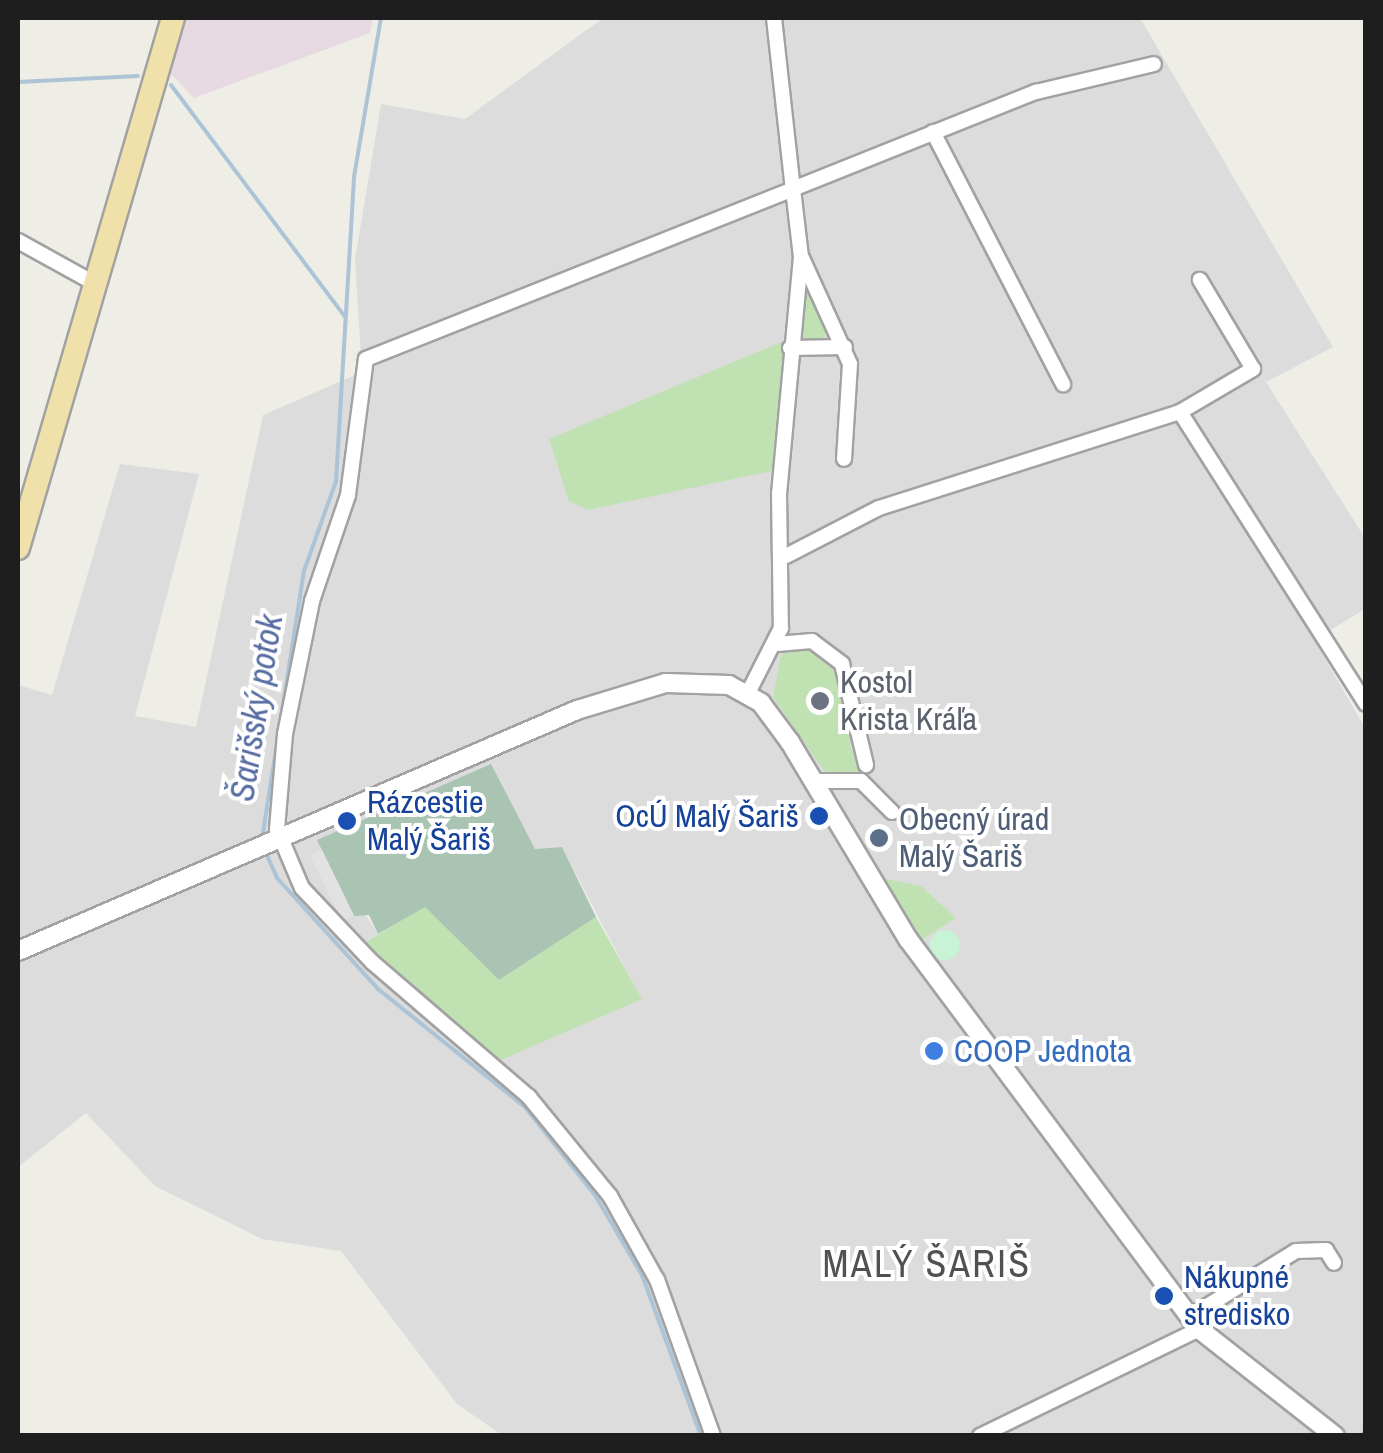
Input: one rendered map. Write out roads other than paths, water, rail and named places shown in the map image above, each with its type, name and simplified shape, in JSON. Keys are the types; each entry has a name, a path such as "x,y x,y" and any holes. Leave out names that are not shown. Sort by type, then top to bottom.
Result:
{"main road":[{"path":"18,548 173,18"}],"street":[{"path":"748,693 777,644 786,556 779,493 801,257 774,18"},
{"path":"713,1436 657,1280 610,1196 529,1097 345,935 294,876 278,839 276,790 285,734 312,601 348,495 366,359 1036,92 1154,64"},
{"path":"933,132 1063,384"},
{"path":"18,241 94,283"},
{"path":"801,257 844,347 844,459"},
{"path":"786,556 879,508 1180,412 1253,370 1200,280"},
{"path":"790,348 844,347"},
{"path":"1180,412 1366,704"},
{"path":"777,644 812,641 842,664 866,766"},
{"path":"18,951 610,699 686,680 748,693 813,780 908,940 1195,1322 1259,1385 1336,1436"},
{"path":"813,780 861,780 892,812"},
{"path":"980,1436 1195,1322 1296,1252 1326,1250 1334,1263"}],"waterway":[{"name":"Šarišský potok","path":"262,839 304,571 336,481 354,177 381,18"},
{"path":"18,82 138,76"},
{"path":"171,85 345,317"},
{"name":"Šarišský potok","path":"266,853 277,878 378,989 525,1107 595,1195 642,1275 701,1436"},
{"path":"1360,1436 1366,1431"}],"place":[{"name":"Kostol Krista Kráľa","path":"820,701"},
{"name":"OcÚ Malý Šariš","path":"819,816"},
{"name":"Rázcestie Malý Šariš","path":"347,821"},
{"name":"Obecný úrad Malý Šariš","path":"879,838"},
{"name":"COOP Jednota","path":"934,1051"},
{"name":"Nákupné stredisko","path":"1164,1296"}],"district":[{"name":"MALÝ ŠARIŠ","path":"927,1264"}]}
